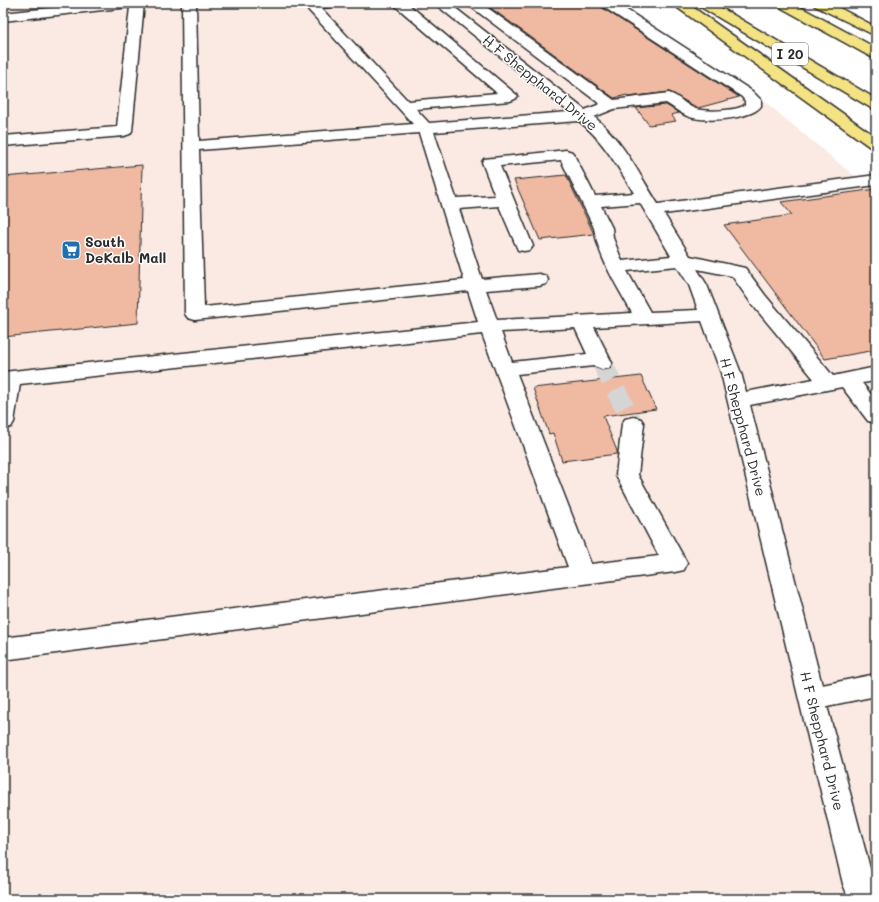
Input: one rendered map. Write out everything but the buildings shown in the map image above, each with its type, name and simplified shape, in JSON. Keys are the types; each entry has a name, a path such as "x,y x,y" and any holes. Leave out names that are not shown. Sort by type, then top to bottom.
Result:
{"highway":[{"path":"678,3 876,144"},
{"name":"I 20","path":"704,3 876,104"},
{"path":"783,3 876,54"},
{"path":"820,3 876,32"}],"street":[{"path":"3,17 134,3"},
{"path":"3,141 124,131 137,3"},
{"path":"189,3 195,314 476,285 539,280"},
{"path":"310,4 334,3"},
{"path":"399,3 510,96 405,106"},
{"name":"H F Shepphard Drive","path":"441,3 598,128 624,161 698,285 730,373 738,401 858,884 864,899"},
{"path":"473,3 611,105"},
{"path":"192,146 582,116 611,105 669,98 692,113 720,115 748,110 752,106 753,100 725,79 607,3"},
{"path":"310,4 425,128 489,327 583,575"},
{"path":"524,246 490,162 566,155 603,228 604,238 617,267 644,318"},
{"path":"590,202 649,203 876,180"},
{"path":"449,204 506,201"},
{"path":"617,267 683,260 738,272 758,299 838,381 876,416"},
{"path":"3,422 7,379 489,327 709,315"},
{"path":"505,369 601,361 582,322"},
{"path":"738,401 876,374"},
{"path":"3,649 675,563 626,475 633,424"},
{"path":"812,698 876,685"}],"shaded area":[{"path":"3,3 612,3 753,92 876,194 876,899 3,899"}],"tunnel":[{"path":"602,363 633,424"}],"place":[{"name":"South DeKalb Mall","path":"71,250"}]}
